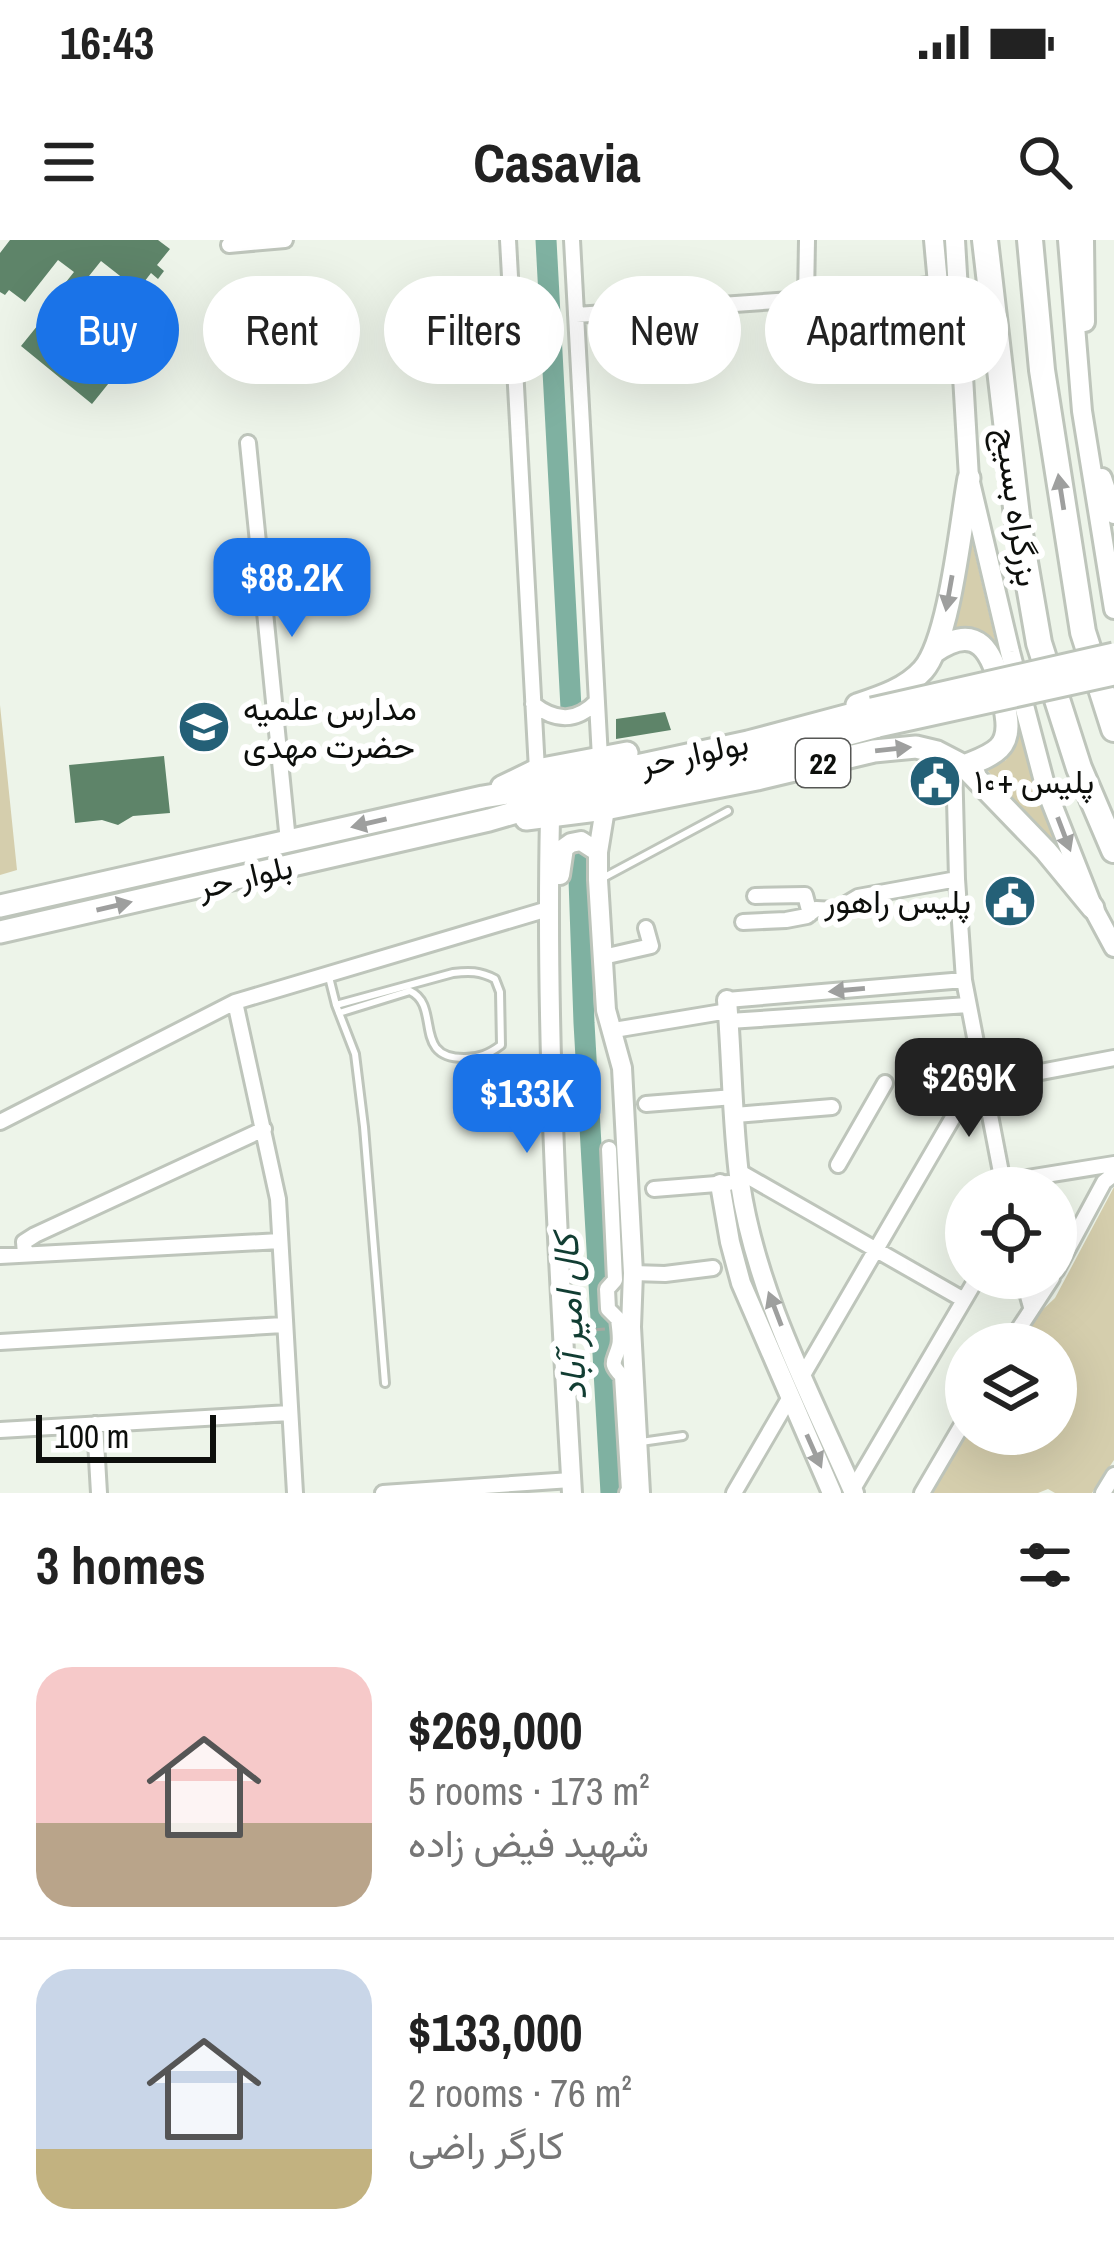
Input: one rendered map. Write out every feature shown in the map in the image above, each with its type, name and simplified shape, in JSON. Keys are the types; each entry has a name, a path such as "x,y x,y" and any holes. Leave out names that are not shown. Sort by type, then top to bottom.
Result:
{"highway":[{"name":"بزرگراه بسیج","path":"985,240 1017,516 1040,644 1079,768 1114,850"},
{"name":"بزرگراه بسیج","path":"1030,240 1042,370 1083,632 1114,729"}],"main road":[{"path":"933,652 944,628 969,478"},
{"path":"933,652 951,640 971,640 992,656 1007,717 1006,733 999,749 959,762 1046,851 1093,908"},
{"name":"22","path":"483,797 537,770 860,704 904,687 926,667 933,652"},
{"name":"بولوار حر","path":"489,820 554,801 753,760 875,718 1114,654"},
{"name":"بولوار حر","path":"483,797 1114,674"},
{"name":"22","path":"489,820 550,818 874,752 916,747 959,762"},
{"name":"بلوار حر","path":"0,906 483,797"},
{"name":"بلوار حر","path":"0,932 489,820"}],"street":[{"path":"230,244 285,240"},
{"path":"508,240 537,770"},
{"path":"572,240 600,758"},
{"path":"806,276 807,240"},
{"path":"934,240 937,276"},
{"path":"956,240 957,276"},
{"path":"1068,240 1082,411 1114,609"},
{"path":"1084,240 1082,411 1114,514"},
{"path":"576,315 765,302"},
{"path":"962,384 969,478 1046,789 1093,908 1114,947"},
{"path":"248,443 288,841"},
{"path":"533,704 559,718 573,718 597,701"},
{"path":"959,762 957,879 964,980 1000,1167"},
{"path":"605,808 598,880 606,1010 622,1068 640,1493"},
{"path":"383,1493 571,1486 556,1222 550,818"},
{"path":"550,994 558,954 563,848 581,841 598,852"},
{"path":"743,922 786,920 816,910 839,909 858,897 957,879"},
{"path":"755,896 805,895 810,914"},
{"path":"0,1123 235,1002 548,909"},
{"path":"603,957 652,946 646,928"},
{"path":"614,1030 964,980"},
{"path":"235,1002 278,1198 295,1493"},
{"path":"728,1011 968,1005"},
{"path":"728,1011 740,1178 762,1275 854,1491"},
{"path":"981,1077 1114,1058"},
{"path":"803,1375 981,1077"},
{"path":"838,1165 885,1083"},
{"path":"646,1104 832,1107"},
{"path":"26,1254 24,1242 35,1235 265,1129"},
{"path":"609,1149 615,1280 608,1289 608,1309 619,1319 620,1346 612,1367 622,1376 627,1493"},
{"path":"1077,1172 1114,1165"},
{"path":"1077,1232 1104,1182 1114,1174"},
{"path":"654,1189 740,1178 964,1300 854,1491"},
{"path":"719,1184 741,1283 832,1493"},
{"path":"0,1256 280,1241"},
{"path":"633,1274 712,1268"},
{"path":"1029,1299 1031,1307"},
{"path":"1022,1323 1037,1299"},
{"path":"0,1342 284,1325"},
{"path":"734,1493 790,1397"},
{"path":"0,1430 290,1413"},
{"path":"95,1424 99,1493"},
{"path":"922,1493 945,1454"},
{"path":"1102,1493 1114,1475"}],"lane":[{"path":"598,880 728,812"},
{"path":"471,971 495,979 500,992 501,1045 476,1058 450,1058 434,1047 424,1004 410,991 338,1009 471,971"},
{"path":"328,974 355,1054 385,1383"},
{"path":"638,1442 683,1436"}],"path":[{"path":"574,1331 611,1328"}],"shaded area":[{"path":"971,537 996,643 974,627 953,628"},
{"path":"0,705 17,870 0,875"},
{"path":"1019,725 1060,850 986,769 1006,760"},
{"path":"1114,1187 1114,1460 1092,1493 1048,1489 1038,1493 930,1493 953,1455 1077,1455 1077,1323 1033,1323 1054,1299 1077,1299 1077,1257"}],"building":[{"path":"10,240 158,240 170,249 157,265 164,271 160,276 120,276 101,261 89,276 71,276 74,272 58,260 45,276 36,276 36,288 25,302 9,290 5,295 0,292 0,253"},
{"path":"36,327 36,358 21,346"},
{"path":"68,384 108,384 92,404"},
{"path":"665,712 671,730 616,739 616,719"},
{"path":"164,756 170,813 133,816 118,825 102,820 75,823 69,765"}],"waterway":[{"name":"کال امیر آباد","path":"546,240 571,708"},
{"name":"کال امیر آباد","path":"578,851 611,1493"}],"place":[{"name":"مدارس علمیه حضرت مهدی","path":"204,727"},
{"name":"پلیس +۱۰","path":"935,781"},
{"name":"پلیس راهور","path":"1010,901"}]}
